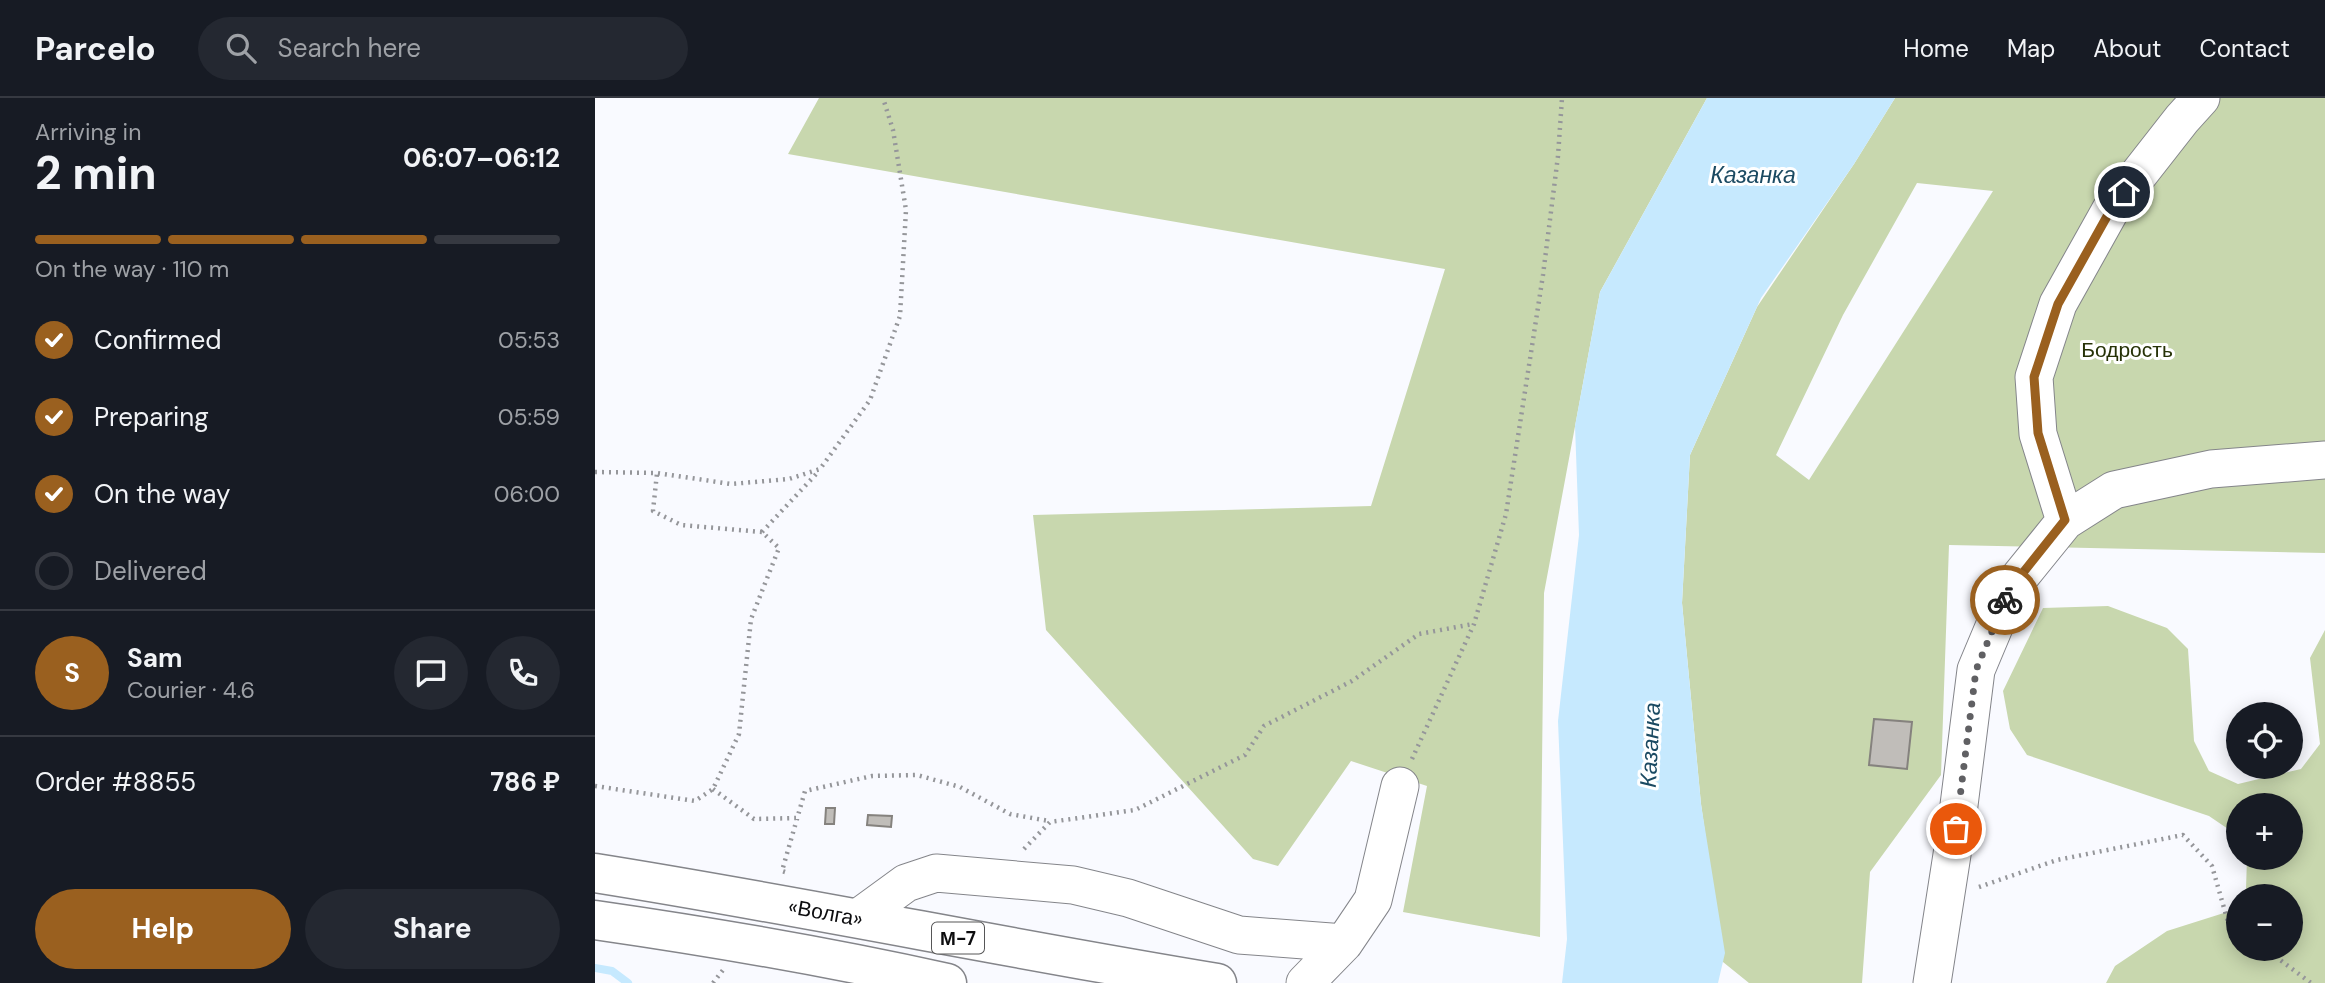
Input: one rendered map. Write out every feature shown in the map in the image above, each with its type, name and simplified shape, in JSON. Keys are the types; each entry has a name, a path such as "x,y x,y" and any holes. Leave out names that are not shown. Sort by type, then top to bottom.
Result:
{"highway":[{"name":"«Волга»","path":"595,873 1217,983"},
{"name":"М-7","path":"595,920 699,934 851,972 947,983"}],"street":[{"path":"2065,520 2038,433 2034,377 2058,304 2110,211 2201,98"},
{"path":"1932,983 1956,829 1976,670 2010,589 2065,520 2114,489 2211,469 2325,460"},
{"path":"1305,983 1344,943 1373,900 1400,786"},
{"path":"858,918 906,883 936,873 1073,885 1128,898 1239,935 1344,943"}],"path":[{"path":"762,532 820,470 870,400 900,316 906,210 893,130 883,98"},
{"path":"1400,786 1473,624 1506,514 1543,275 1558,156 1562,98"},
{"path":"595,472 657,473 731,484 789,480 820,470"},
{"path":"595,786 695,801 713,789 739,734 751,619 779,548 762,532 681,525 653,511 657,473"},
{"path":"794,874 782,871 805,791 872,776 917,775 960,787 1010,814 1050,821 1135,810 1245,755 1264,726 1352,681 1419,634 1473,624"},
{"path":"713,789 754,819 796,818"},
{"path":"998,877 1050,821"},
{"path":"1945,898 2057,860 2183,835 2212,866 2226,915"},
{"path":"2281,961 2311,983"}],"green space":[{"path":"819,98 1707,98 1600,292 1544,593 1540,937 1403,912 1427,786 1351,761 1278,866 1253,859 1046,630 1033,515 1371,506 1445,269 788,154"},
{"name":"Бодрость","path":"1895,98 2325,98 2325,553 1949,545 1941,775 1870,872 1862,983 1749,983 1723,962 1701,804 1682,603 1690,455 1757,307 1854,164","holes":["1917,183 1993,191 1809,480 1776,455 1843,315"]},
{"path":"2108,606 2167,628 2188,649 2194,741 2209,771 2238,784 2259,779 2303,779 2303,766 2320,744 2310,658 2325,630 2325,983 2106,983 2115,966 2167,931 2226,912 2226,961 2303,961 2303,884 2246,884 2247,870 2303,870 2303,793 2226,793 2226,828 2209,816 2027,755 2010,729 2003,691 2043,608"}],"water":[{"name":"Казанка","path":"1707,98 1895,98 1854,164 1761,298 1690,455 1682,603 1701,804 1725,953 1718,983 1562,983 1567,939 1558,721 1579,535 1575,426 1600,292"}],"building":[{"path":"1874,719 1912,722 1907,769 1869,765"},
{"path":"826,808 835,808 834,824 825,824"},
{"path":"868,815 892,816 891,827 867,825"}],"waterway":[{"path":"595,968 612,971 628,983"}],"way so far":[{"path":"1956,829 1976,670 2005,600"}],"route":[{"path":"2005,600 2010,589 2065,520 2038,433 2034,377 2058,304 2110,211 2124,192"}]}
